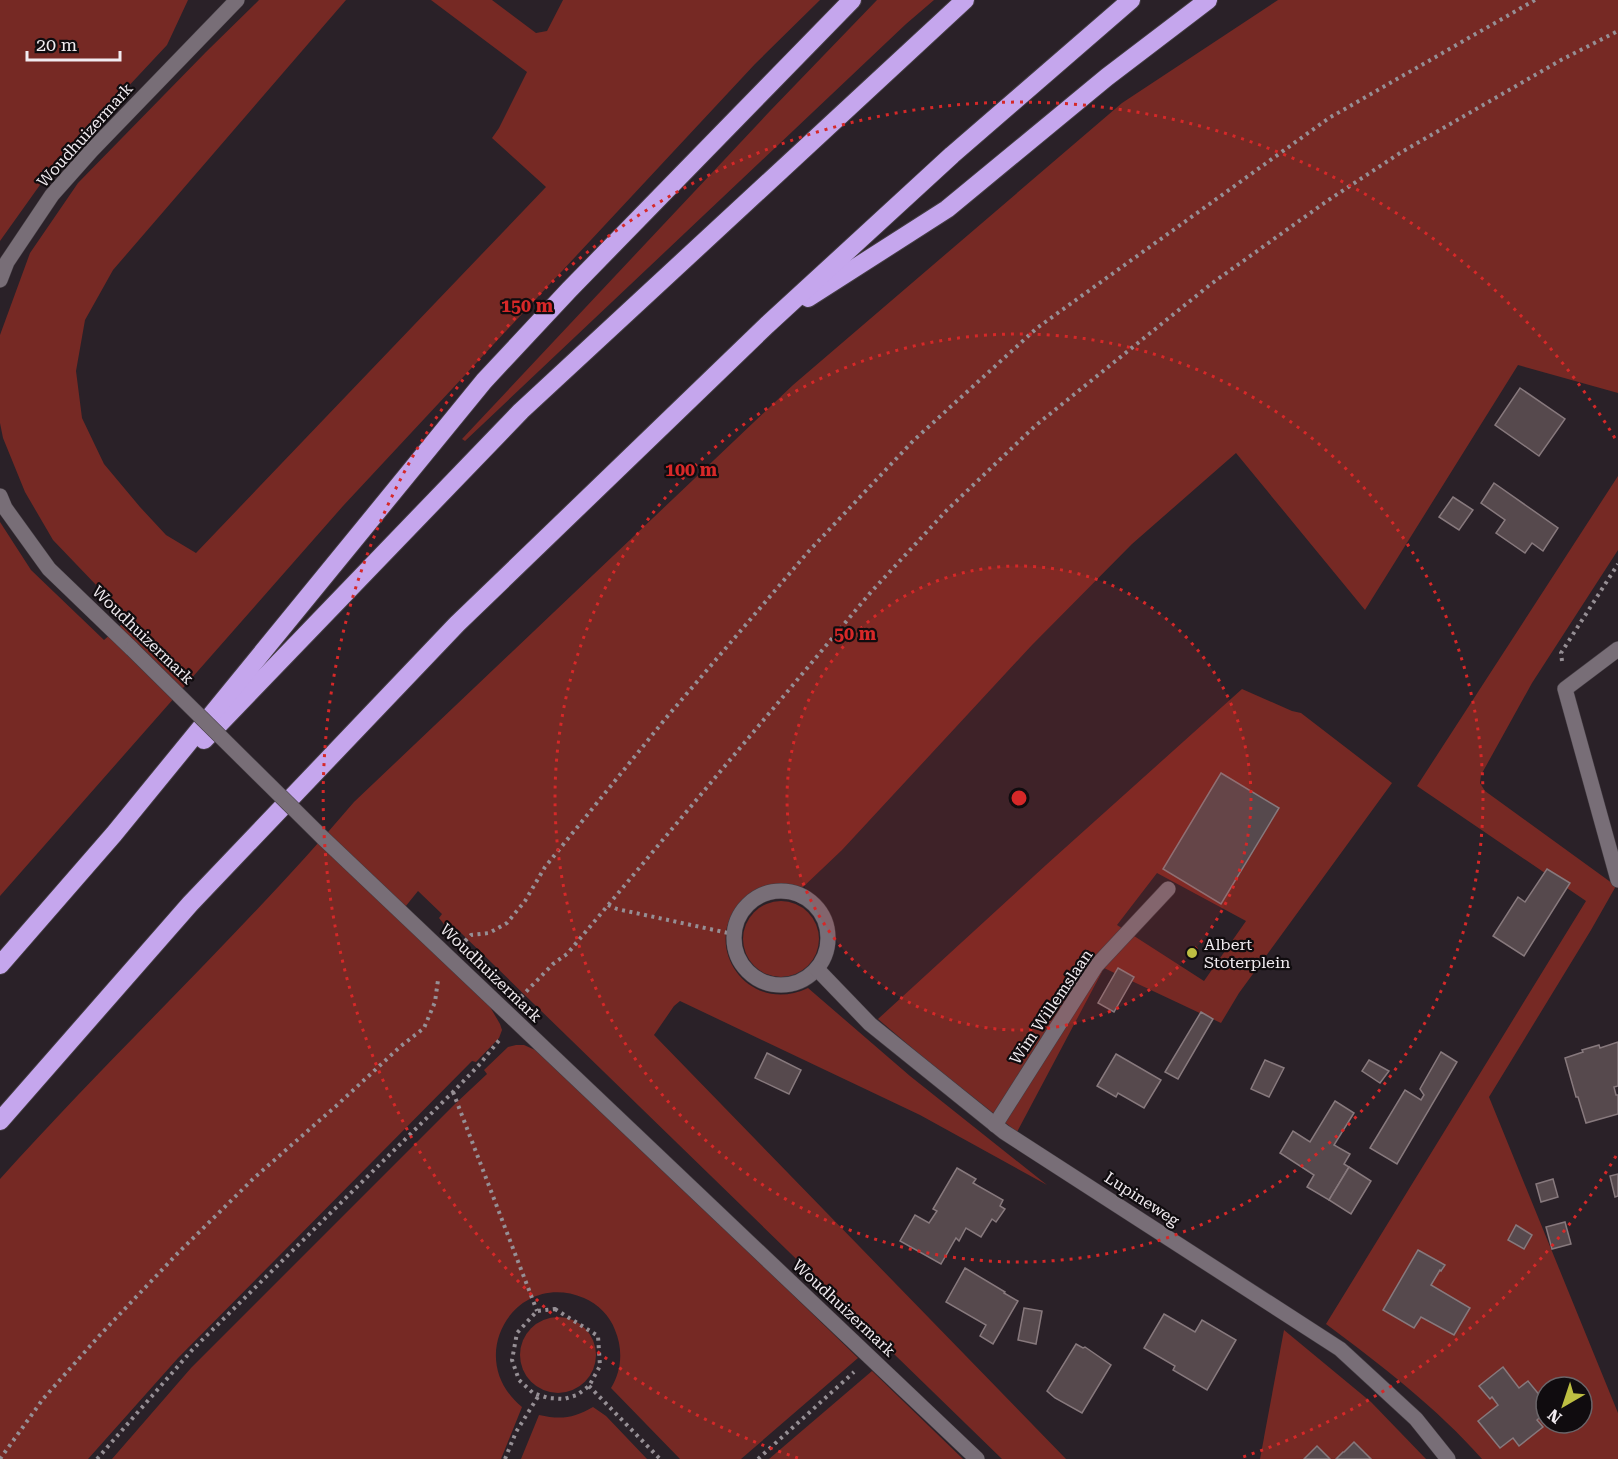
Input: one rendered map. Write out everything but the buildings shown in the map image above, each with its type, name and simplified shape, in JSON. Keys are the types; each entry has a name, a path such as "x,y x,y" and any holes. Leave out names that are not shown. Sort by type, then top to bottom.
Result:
{"highway":[{"path":"0,964 114,834 484,381 569,290 852,0"},
{"path":"114,834 521,411 965,0"},
{"path":"0,1121 190,904 457,624 766,325 952,155 1131,0"},
{"path":"766,325 946,209 1107,77 1209,0"}],"street":[{"name":"Woudhuizermark","path":"0,280 7,262 52,195 92,150 237,0"},
{"name":"Woudhuizermark","path":"0,496 5,508 49,569 323,838 977,1459"},
{"path":"1618,649 1565,689 1618,880"},
{"name":"Wim Willemslaan","path":"996,1125 1096,966 1168,889"},
{"path":"775,890 795,892 811,901 824,918 828,934 826,952 817,969 802,981 785,985 764,982 751,975 738,958 733,944 735,925 743,908 758,895 775,890"},
{"name":"Lupineweg","path":"817,969 870,1024 1004,1132 1340,1349 1416,1419 1448,1459"}],"path":[{"path":"0,1459 43,1400 178,1252 254,1178 424,1028 435,1002 436,983 447,956 471,935 489,933 507,923 525,902 545,867 666,718 808,552 913,441 1037,328 1329,118 1535,0"},
{"path":"98,1459 193,1349 479,1065 511,1017 553,964 567,954 871,592 947,510 1035,426 1211,284 1327,201 1410,147 1561,60 1618,31"},
{"path":"1565,689 1561,653 1618,564"},
{"path":"608,905 617,909 733,934"},
{"path":"453,1092 537,1311"},
{"path":"555,1309 598,1336 600,1366 589,1386 577,1395 564,1399 548,1398 533,1393 519,1380 512,1360 517,1333 537,1311 555,1309"},
{"path":"758,1459 870,1358"},
{"path":"589,1386 660,1459"},
{"path":"504,1459 516,1432 539,1395"}],"shaded area":[{"path":"0,0 188,0 167,45 52,168 0,241"},
{"path":"259,0 346,0 113,270 85,320 76,371 82,418 104,464 166,535 196,553 546,187 492,138 527,72 431,0 492,0 536,33 547,31 563,0 820,0 755,64 343,506 0,896 0,522 31,570 104,640 130,617 53,540 25,492 3,438 0,423 0,335 30,253 78,183"},
{"path":"877,0 934,0 465,441 462,439 770,111"},
{"path":"1278,0 1618,0 1618,393 1518,365 1365,610 1236,453 1132,544 1032,645 842,850 802,888 781,884 761,888 749,895 733,912 726,931 727,951 734,968 747,983 764,992 785,994 808,988 910,1076 1047,1185 920,1115 680,1001 654,1035 1066,1459 1002,1459 460,932 447,928 439,918 442,914 418,891 397,917 486,1000 500,1024 502,1030 499,1038 476,1062 472,1061 178,1358 88,1459 0,1459 0,1179 268,898 354,802 793,385 1122,103"},
{"path":"1618,476 1618,550 1532,683 1481,775 1480,783 1485,791 1616,886 1489,1097 1618,1413 1618,1459 1482,1459 1446,1422 1388,1371 1326,1324 1586,901 1417,786","holes":["1418,1250 1445,1265 1431,1285 1470,1308 1454,1335 1421,1317 1414,1328 1383,1310"]},
{"path":"1242,689 1301,713 1392,783 1239,993 1221,1023 1104,968 1017,1132 878,1019","holes":["1221,773 1279,808 1221,904 1163,869","1157,873 1246,921 1204,981 1117,925"]},
{"path":"781,901 796,904 808,912 816,924 819,939 816,954 808,966 796,974 781,977 766,974 754,966 746,954 743,939 746,924 754,912 766,904"},
{"path":"524,1045 544,1054 858,1358 741,1459 680,1459 611,1388 619,1367 620,1352 618,1337 607,1315 584,1298 559,1292 537,1296 518,1307 505,1323 497,1343 497,1365 505,1387 522,1407 501,1459 112,1459 191,1368 487,1074 484,1070 508,1047"},
{"path":"558,1317 573,1320 585,1328 593,1340 596,1355 593,1370 585,1382 573,1390 558,1393 543,1390 531,1382 523,1370 520,1355 523,1340 531,1328 543,1320"},
{"path":"1284,1330 1371,1402 1426,1459 1260,1459"},
{"path":"872,1371 963,1459 769,1459"},
{"path":"593,1407 606,1416 647,1459 521,1459 539,1415 567,1417 580,1414"}],"place":[{"name":"Albert Stoterplein","path":"1192,953"}]}
